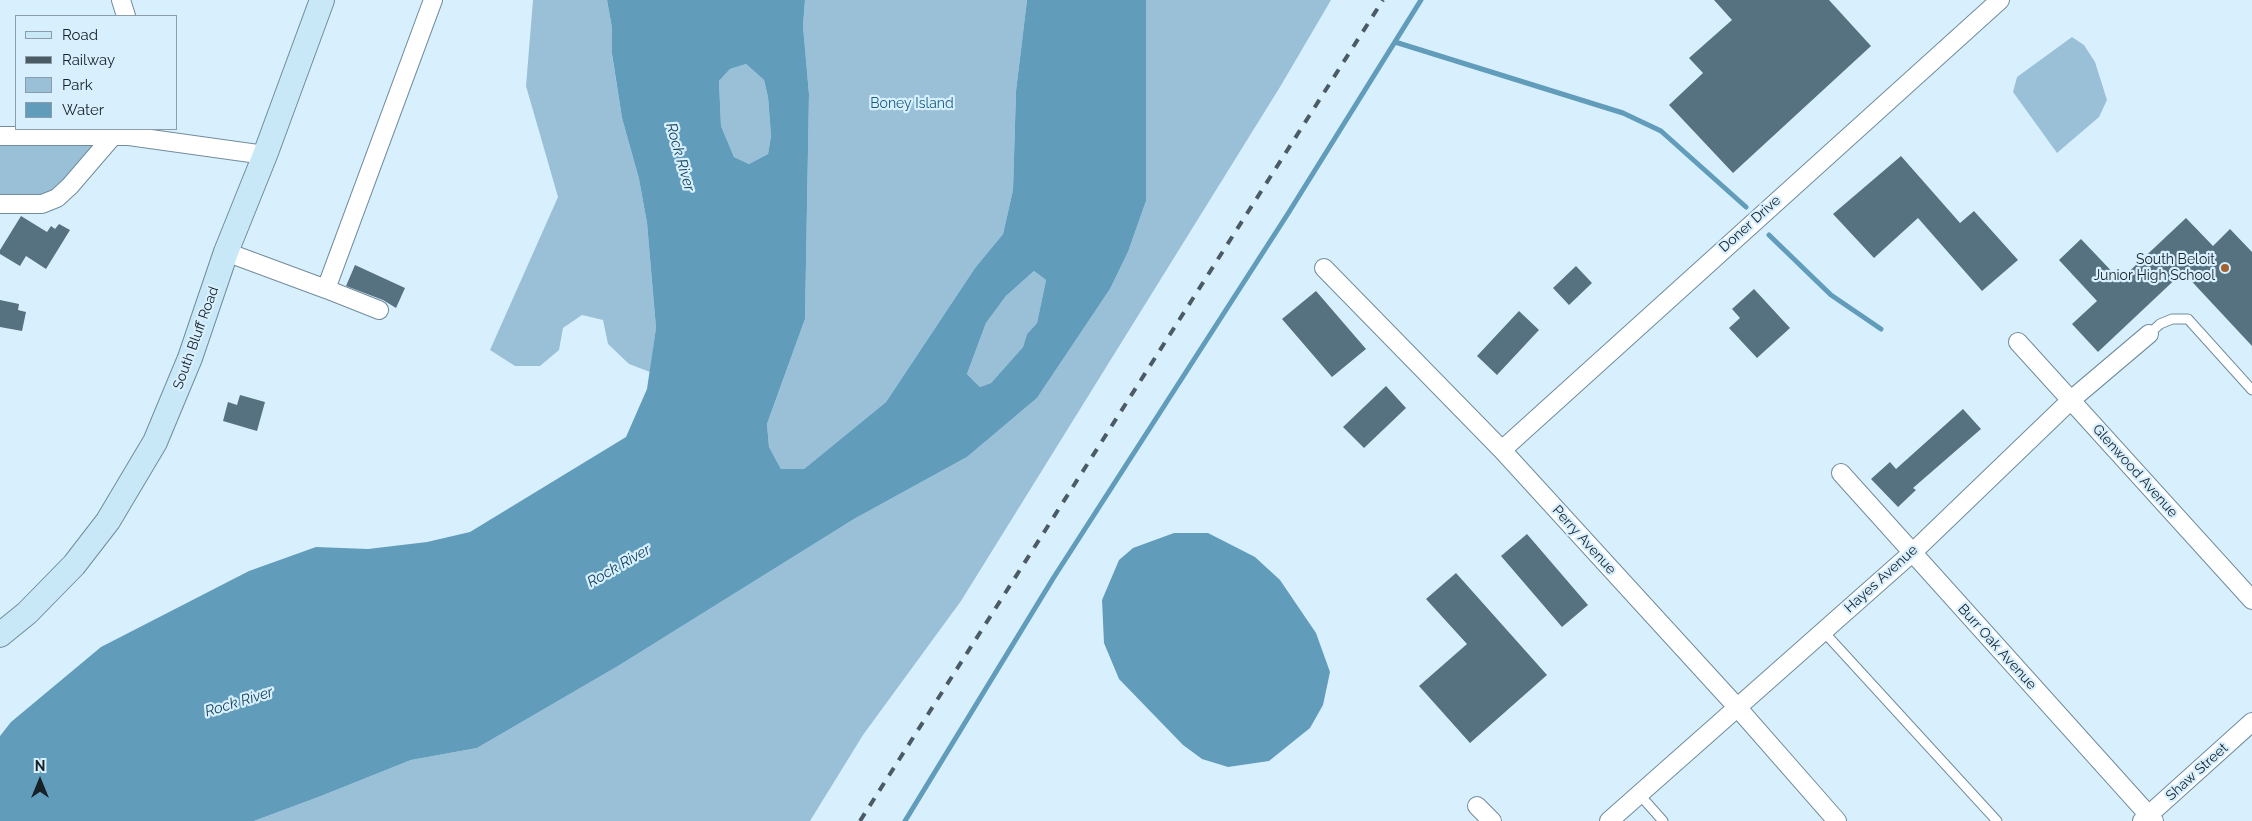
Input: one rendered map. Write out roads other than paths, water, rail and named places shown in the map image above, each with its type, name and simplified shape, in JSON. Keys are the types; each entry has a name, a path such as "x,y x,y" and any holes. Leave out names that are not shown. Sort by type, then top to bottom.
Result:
{"street":[{"path":"122,0 126,15"},
{"name":"South Bluff Road","path":"0,636 27,613 74,565 108,521 155,442 180,383 226,252 265,155 322,0"},
{"path":"326,289 433,0"},
{"name":"Doner Drive","path":"1502,450 2000,0"},
{"path":"0,136 123,134 265,155"},
{"path":"0,204 42,204 57,198 123,134"},
{"path":"226,252 379,310"},
{"name":"Perry Avenue","path":"1324,268 1502,450 1737,707 1837,821"},
{"name":"Hayes Avenue","path":"1609,821 1913,552 2071,400 2149,334"},
{"name":"Glenwood Avenue","path":"2018,342 2252,600"},
{"name":"Burr Oak Avenue","path":"1841,473 2148,819"},
{"name":"Shaw Street","path":"2148,819 2252,722"},
{"path":"1477,806 1492,821"}],"lane":[{"path":"2149,334 2160,324 2172,319 2188,319 2252,390"},
{"path":"1822,631 1997,821"},
{"path":"1639,794 1664,821"}],"water":[{"name":"Rock River","path":"607,0 805,0 803,26 809,94 805,319 767,424 769,447 781,469 804,469 886,402 975,268 1003,234 1013,190 1016,91 1027,0 1146,0 1146,201 1128,252 1110,289 1037,398 967,457 854,519 618,666 477,748 411,760 254,821 0,821 0,736 11,722 101,647 249,571 316,547 368,549 427,542 470,532 626,437 647,389 656,328 647,223 639,179 622,118 612,54 612,28","holes":["746,64 764,80 768,97 771,136 768,154 749,164 734,157 721,126 719,81 730,69","1034,271 1046,280 1037,323 1027,334 1023,347 991,383 980,387 967,374 986,323 1006,296"]},
{"path":"1174,533 1208,533 1255,557 1280,580 1316,633 1330,672 1323,705 1310,728 1269,761 1228,767 1202,759 1183,745 1119,679 1104,643 1102,600 1119,560 1133,548"}],"waterway":[{"path":"905,821 1054,577 1289,212 1421,0"},
{"path":"1395,42 1623,113 1661,131 1746,207"},
{"path":"1769,235 1831,295 1881,329"}],"railway":[{"path":"860,821 1383,0"}],"place":[{"name":"South Beloit Junior High School","path":"2225,268"}],"park label":[{"name":"Boney Island","path":"912,104"}]}
